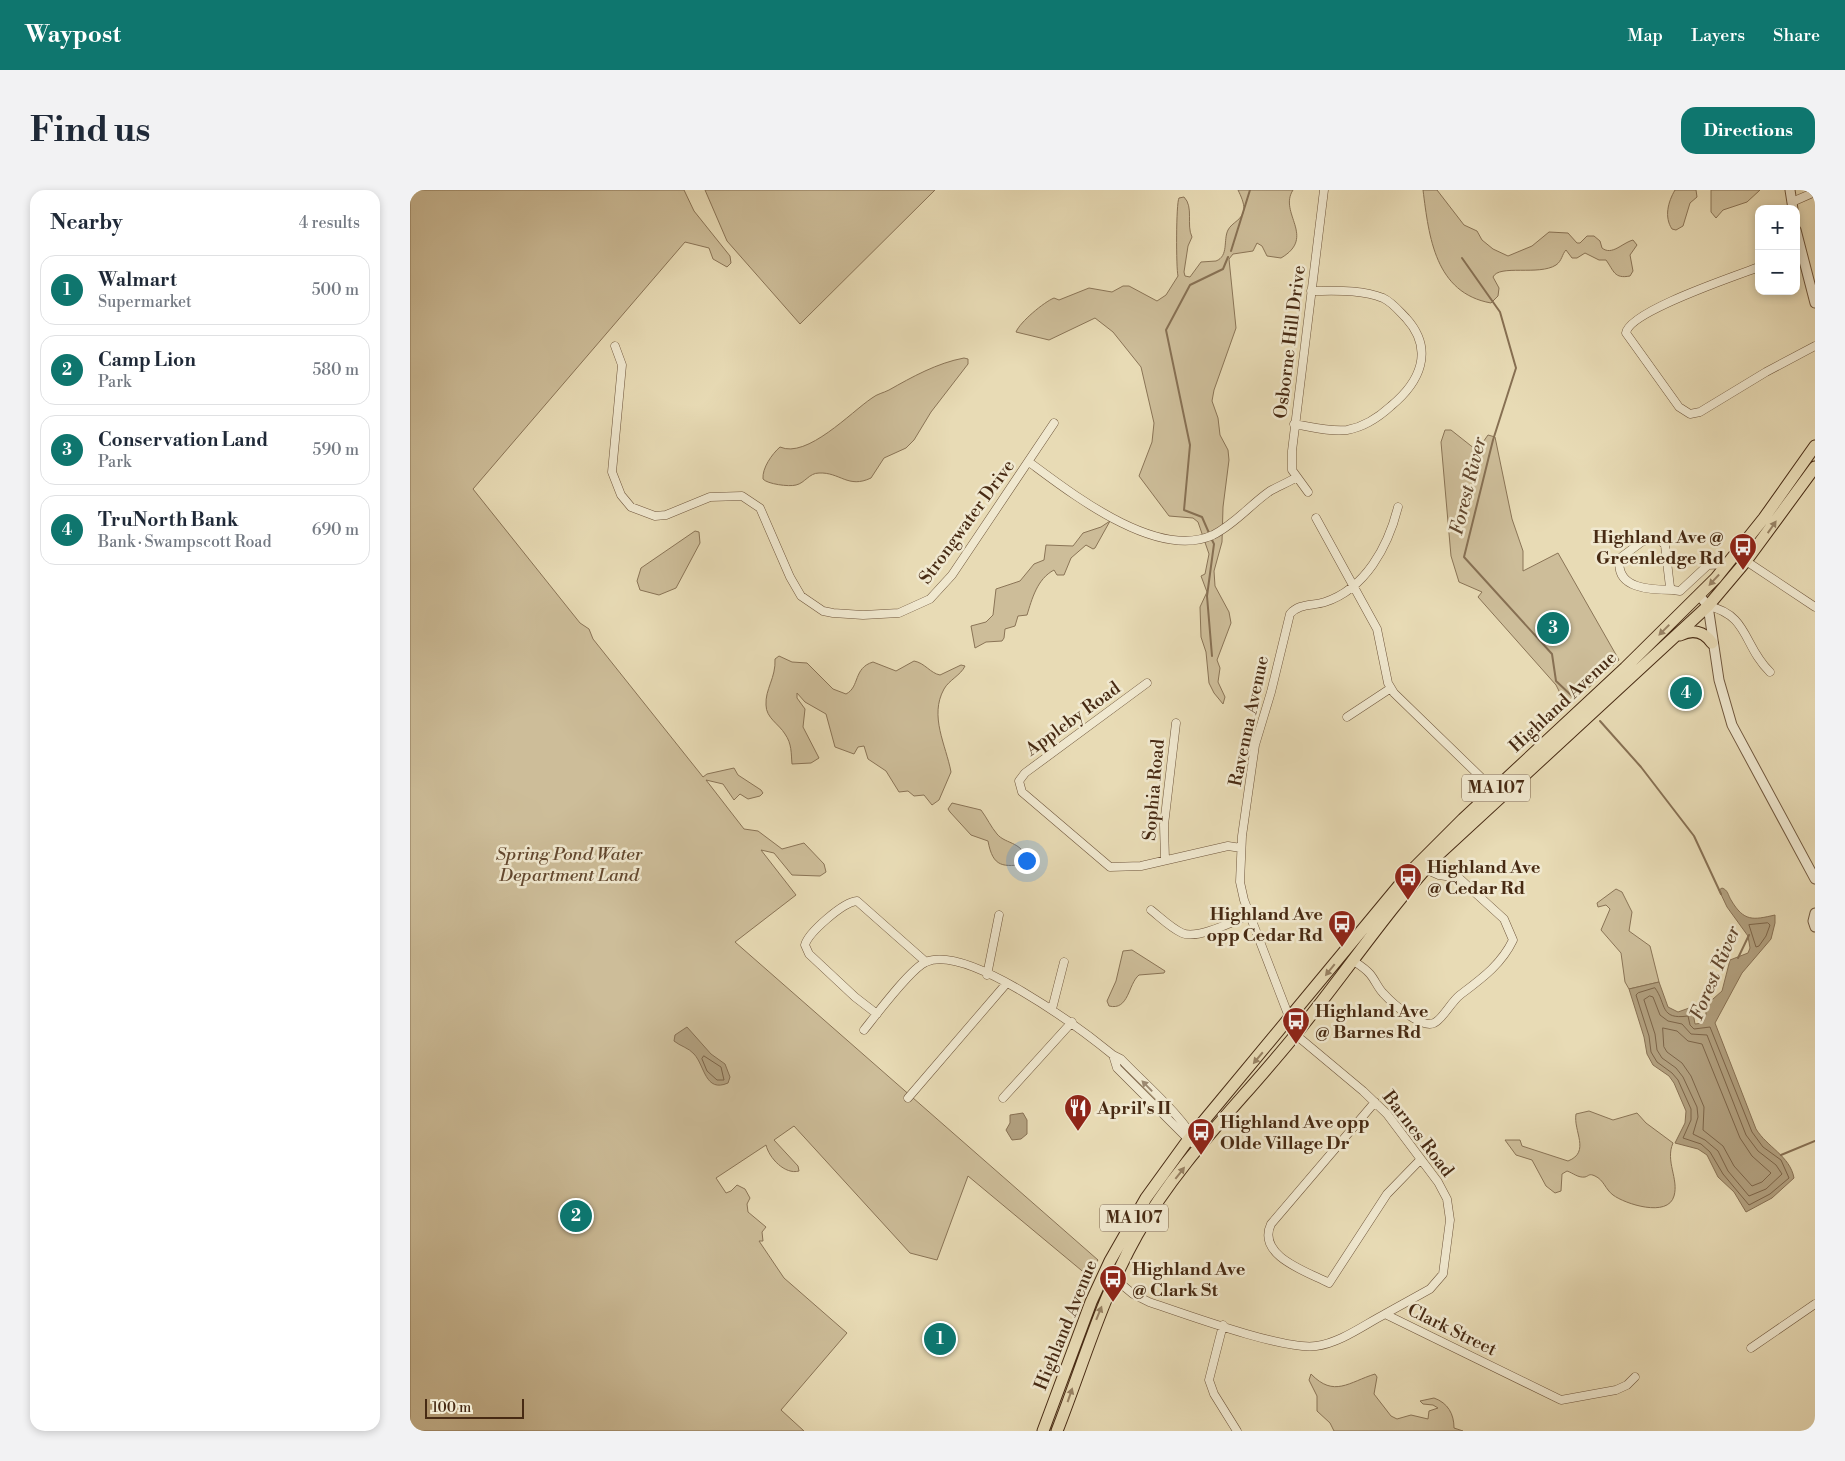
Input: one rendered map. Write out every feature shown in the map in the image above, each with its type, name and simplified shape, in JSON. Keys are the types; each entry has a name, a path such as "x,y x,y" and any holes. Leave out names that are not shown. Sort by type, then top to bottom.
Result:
{"main road":[{"name":"Highland Avenue","path":"1044,1431 1091,1302 1110,1261 1146,1198 1190,1137 1411,871 1494,790 1625,668 1728,564 1815,446"},
{"name":"Highland Avenue","path":"1057,1431 1095,1324 1114,1278 1146,1220 1168,1188 1296,1035 1400,897 1425,869 1708,606 1746,561 1815,467"},
{"path":"1674,638 1694,631 1701,632 1712,643"}],"street":[{"name":"Osborne Hill Drive","path":"1308,492 1292,470 1294,424 1324,190"},
{"path":"1790,190 1792,205 1815,192"},
{"path":"1800,258 1815,303"},
{"path":"1755,269 1659,306 1630,324 1626,328 1628,338 1648,367 1679,407 1690,414 1700,412 1766,372 1815,346"},
{"path":"1294,424 1328,430 1348,430 1368,423 1404,395 1417,378 1422,360 1420,341 1411,324 1385,299 1368,294 1311,291"},
{"name":"Strongwater Drive","path":"615,346 622,365 612,472 620,495 631,507 655,516 682,510 710,498 742,496 760,508 790,577 801,596 823,611 864,615 899,613 930,599 952,576 1054,423"},
{"name":"Strongwater Drive","path":"1029,462 1113,520 1140,531 1190,540 1210,536 1223,530 1270,491 1297,477"},
{"name":"Ravenna Avenue","path":"1296,1035 1249,915 1240,882 1241,848 1255,745 1290,614 1294,609 1325,602 1354,588 1375,560 1398,507"},
{"path":"1316,518 1377,629 1391,688 1410,710 1494,790"},
{"path":"1673,590 1668,582 1665,545 1658,538 1643,541 1620,558 1620,572 1626,581 1639,587 1680,591 1685,589 1708,565 1728,564"},
{"path":"1746,561 1815,607"},
{"path":"1699,595 1708,606 1712,643 1722,697 1732,724 1815,879"},
{"path":"1708,606 1723,609 1733,615 1756,656 1770,672"},
{"name":"Appleby Road","path":"1147,683 1025,773 1019,781 1019,786 1027,798 1105,865 1122,868 1165,860"},
{"path":"1348,717 1391,688"},
{"name":"Sophia Road","path":"1165,860 1164,825 1176,723"},
{"path":"1165,860 1228,846 1241,848"},
{"path":"1437,856 1448,876"},
{"path":"1352,960 1370,974 1384,994 1417,1022 1425,1025 1434,1023 1442,1017 1450,1004 1495,967 1506,955 1513,940 1504,919 1459,878 1439,875 1425,869"},
{"path":"877,1014 855,997 809,954 805,945 814,930 847,904 857,901 926,962"},
{"path":"1151,910 1179,932 1190,935 1203,933 1249,915"},
{"path":"1815,912 1813,921 1815,927"},
{"path":"988,975 999,915"},
{"path":"864,1030 918,968 926,962 952,960 988,975 1052,1009 1072,1022 1112,1056 1122,1059 1200,1148"},
{"path":"1052,1009 1064,962"},
{"path":"908,1098 1006,984"},
{"path":"1004,1098 1072,1022"},
{"name":"Barnes Road","path":"1296,1035 1375,1102 1395,1123 1443,1189 1449,1206 1446,1267 1440,1280 1430,1289 1385,1314"},
{"path":"1375,1102 1270,1227 1269,1240 1275,1252 1329,1283 1380,1203 1421,1159"},
{"name":"Clark Street","path":"1114,1278 1144,1299 1268,1338 1314,1346 1333,1341 1385,1314 1561,1400 1616,1390 1627,1385 1635,1377"},
{"path":"1751,1348 1815,1304"},
{"path":"1224,1325 1208,1380 1214,1394 1237,1431"}],"green space":[{"name":"Spring Pond Water Department Land","path":"410,190 684,190 694,211 730,256 731,263 727,267 713,259 709,248 685,242 473,489 580,623 589,629 593,639 703,777 707,774 734,768 738,775 761,790 763,793 760,796 748,799 740,794 734,800 723,784 706,780 744,829 758,831 782,849 804,843 824,864 826,872 820,876 792,875 774,853 761,850 796,895 735,942 1098,1260 1087,1275 968,1176 937,1260 910,1253 794,1126 774,1140 798,1166 799,1171 794,1172 783,1168 770,1155 766,1145 716,1178 726,1193 737,1185 745,1189 750,1198 747,1204 748,1212 766,1227 762,1232 763,1241 759,1241 784,1278 847,1333 781,1410 804,1431 410,1431"},
{"path":"705,190 935,190 800,324 727,241"},
{"path":"1238,190 1293,190 1290,207 1297,233 1296,242 1291,250 1281,258 1267,256 1262,246 1257,243 1253,251 1233,254 1229,259 1236,328 1214,390 1212,401 1218,418 1220,435 1228,450 1229,460 1223,507 1222,542 1214,571 1215,586 1229,612 1231,623 1217,660 1220,668 1218,682 1225,697 1223,704 1209,683 1206,652 1201,637 1200,607 1207,592 1201,576 1205,574 1209,554 1198,522 1193,518 1169,516 1139,476 1152,442 1154,423 1141,367 1113,332 1095,318 1049,340 1016,332 1027,318 1050,300 1054,298 1059,300 1089,288 1112,292 1123,286 1129,286 1157,301 1166,295 1178,276 1177,211 1179,198 1184,197 1189,206 1190,232 1192,237 1188,246 1184,272 1185,276 1190,277 1201,262 1216,261 1223,255 1228,230 1240,218 1244,209"},
{"path":"1423,190 1437,190 1464,225 1477,231 1482,240 1493,249 1508,256 1532,246 1549,232 1568,233 1577,243 1580,243 1587,236 1594,236 1600,241 1602,248 1610,251 1633,240 1637,245 1630,255 1633,271 1630,276 1617,275 1606,260 1599,260 1585,253 1577,258 1572,258 1566,250 1561,260 1549,268 1540,270 1511,270 1497,273 1493,277 1499,288 1498,296 1491,303 1472,297 1458,288 1446,275 1438,260 1428,226"},
{"path":"1675,190 1696,190 1697,197 1690,203 1683,226 1676,230 1672,229 1668,220 1670,199"},
{"path":"1711,190 1760,190 1747,202 1723,210 1716,218 1711,212"},
{"path":"964,358 968,359 968,364 931,412 914,440 906,448 884,458 871,478 856,482 826,473 816,473 793,486 773,484 763,479 764,470 768,462 780,447 791,449 803,446 841,423 876,395 934,367"},
{"path":"1445,430 1451,430 1475,449 1481,445 1488,435 1495,437 1512,519 1523,551 1523,571 1558,553 1619,660 1572,703 1562,691 1560,693 1556,685 1478,597 1482,592 1459,582 1451,556 1441,442"},
{"path":"1110,521 1095,548 1093,549 1086,545 1071,558 1064,575 1057,575 1054,570 1043,579 1036,590 1027,615 1018,616 1015,626 1005,629 1002,641 986,642 975,648 971,626 986,622 993,615 996,589 1020,581 1034,564 1044,560 1046,545 1073,546 1083,533 1101,527"},
{"path":"695,531 699,532 700,543 676,588 659,595 640,590 637,581 641,568"},
{"path":"779,656 792,662 807,663 833,689 846,694 853,687 862,669 873,662 896,671 914,661 940,675 961,665 965,666 946,686 940,699 938,720 951,772 939,800 932,805 924,795 914,796 908,791 899,792 886,771 868,759 864,746 858,747 854,754 835,747 826,714 805,702 797,693 797,698 805,709 803,727 819,758 811,763 792,764 789,741 768,714 766,705 767,694 774,672 775,659"},
{"path":"952,803 981,810 1001,838 1015,844 1023,851 1027,864 1005,865 996,861 988,841 971,835 950,812 948,809"},
{"path":"1616,889 1622,892 1632,912 1629,931 1650,946 1659,982 1629,989 1625,982 1621,953 1601,930 1610,909 1606,905 1598,907 1597,903"},
{"path":"1132,950 1165,971 1164,973 1139,975 1121,1005 1109,1006 1107,1001 1116,981 1123,951"},
{"path":"1589,1111 1613,1120 1637,1113 1646,1123 1673,1143 1670,1156 1675,1190 1670,1203 1655,1208 1636,1205 1613,1195 1595,1176 1580,1177 1567,1171 1562,1174 1561,1191 1555,1193 1546,1186 1532,1160 1516,1155 1505,1140 1520,1140 1522,1146 1568,1161 1575,1157 1580,1147 1576,1114"},
{"path":"1311,1374 1319,1381 1335,1387 1375,1374 1377,1377 1374,1394 1391,1416 1397,1419 1411,1415 1428,1419 1429,1411 1438,1408 1433,1405 1423,1404 1420,1401 1434,1398 1443,1403 1449,1410 1453,1418 1454,1428 1463,1431 1334,1431 1330,1423 1317,1411 1317,1396 1309,1380"}],"water":[{"path":"1722,888 1727,891 1736,907 1745,916 1761,918 1775,915 1771,939 1742,973 1715,1023 1756,1129 1788,1164 1794,1178 1772,1198 1746,1212 1734,1192 1718,1177 1707,1155 1698,1149 1675,1143 1685,1123 1686,1111 1674,1083 1669,1076 1653,1065 1647,1054 1644,1037 1629,989 1659,982 1668,1007 1678,1012 1692,1007 1695,1024 1703,1023 1706,1014 1705,1006 1722,991 1730,960 1748,953 1750,948 1748,936 1727,907 1719,890"},
{"path":"687,1027 711,1054 725,1064 730,1077 728,1083 720,1085 710,1081 694,1054 674,1041 675,1035"},
{"path":"1023,1113 1027,1120 1027,1134 1021,1139 1012,1140 1006,1130 1010,1123 1010,1115"}],"waterway":[{"path":"1231,251 1250,190"},
{"path":"1209,533 1202,517 1184,510 1190,445 1166,330 1190,285 1223,269 1228,257"},
{"name":"Forest River","path":"1462,258 1500,312 1516,368 1493,440 1464,557 1552,654 1556,681 1573,697"},
{"path":"1211,538 1214,544 1207,596 1212,656"},
{"name":"Forest River","path":"1600,721 1641,767 1694,836 1721,894"},
{"name":"Forest River","path":"1738,958 1749,935"},
{"name":"Forest River","path":"1781,1155 1815,1141"}],"place":[{"name":"Highland Ave @ Greenledge Rd","path":"1743,571"},
{"name":"Conservation Land","path":"1553,628"},
{"name":"TruNorth Bank","path":"1686,693"},
{"name":"Highland Ave @ Cedar Rd","path":"1408,901"},
{"name":"Highland Ave opp Cedar Rd","path":"1342,948"},
{"name":"Highland Ave @ Barnes Rd","path":"1296,1045"},
{"name":"April's II","path":"1078,1132"},
{"name":"Highland Ave opp Olde Village Dr","path":"1201,1156"},
{"name":"Camp Lion","path":"576,1216"},
{"name":"Highland Ave @ Clark St","path":"1113,1303"},
{"name":"Walmart","path":"940,1339"}]}
